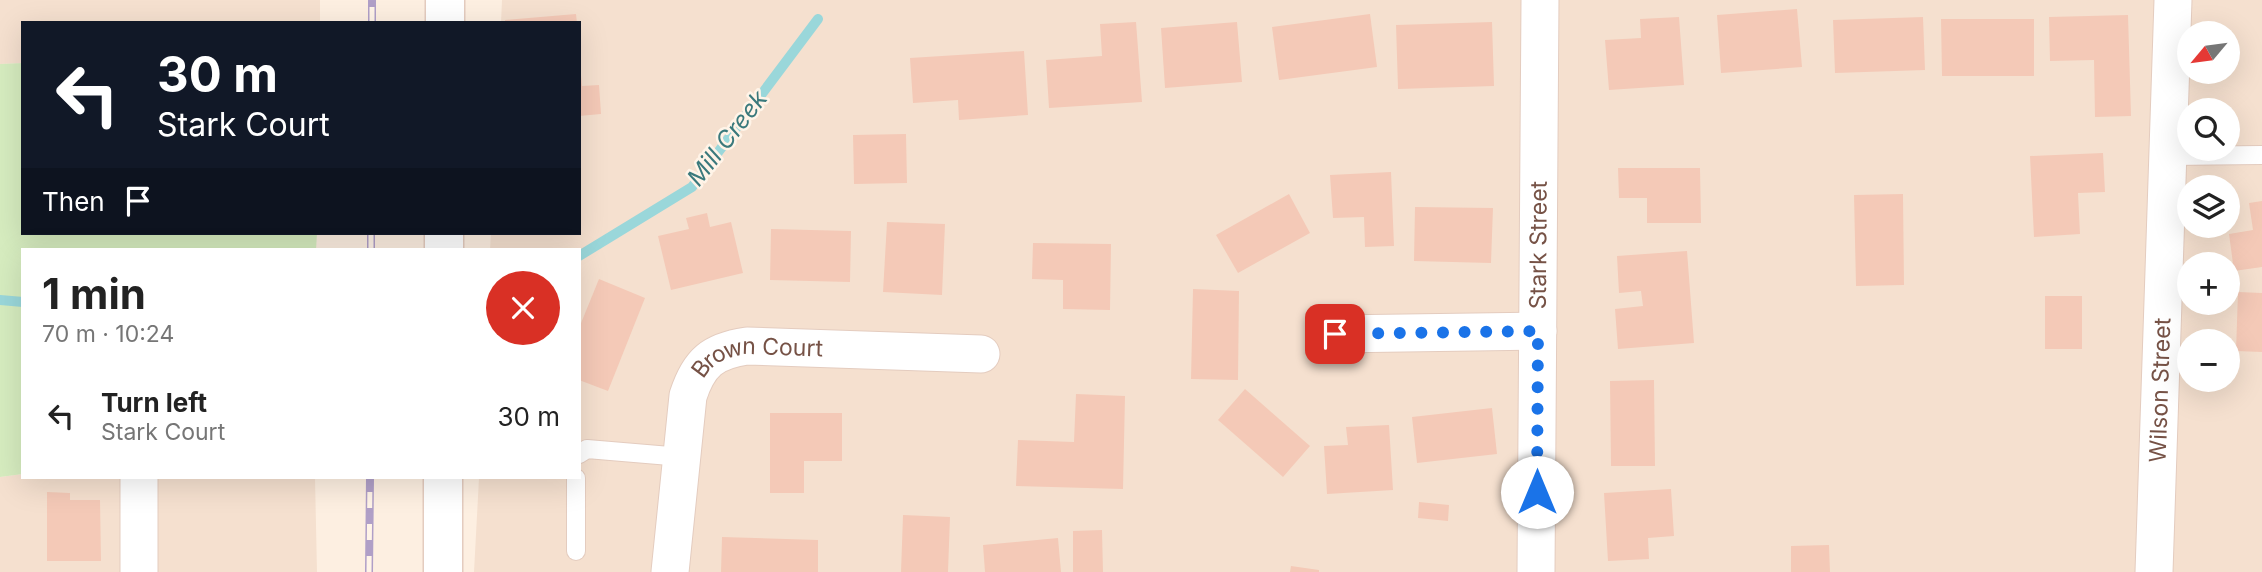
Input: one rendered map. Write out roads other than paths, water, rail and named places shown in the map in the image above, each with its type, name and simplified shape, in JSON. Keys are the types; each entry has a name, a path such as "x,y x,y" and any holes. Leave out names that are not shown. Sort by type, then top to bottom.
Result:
{"street":[{"path":"445,21 446,0"},
{"name":"Stark Street","path":"1536,572 1540,0"},
{"name":"Wilson Street","path":"2154,572 2173,0"},
{"path":"1335,334 1538,331"},
{"name":"Brown Court","path":"670,572 688,396 695,376 707,361 726,349 747,346 981,354"},
{"path":"139,479 139,572"},
{"path":"443,479 443,572"}],"lane":[{"path":"2169,156 2262,155"},
{"path":"581,453 587,449 681,457"},
{"path":"576,479 576,551"}],"waterway":[{"name":"Mill Creek","path":"581,255 692,187 818,19"},
{"name":"Mill Creek","path":"0,300 21,302"}],"railway":[{"path":"372,0 372,21"},
{"path":"371,235 371,248"},
{"path":"369,572 370,479"}]}
